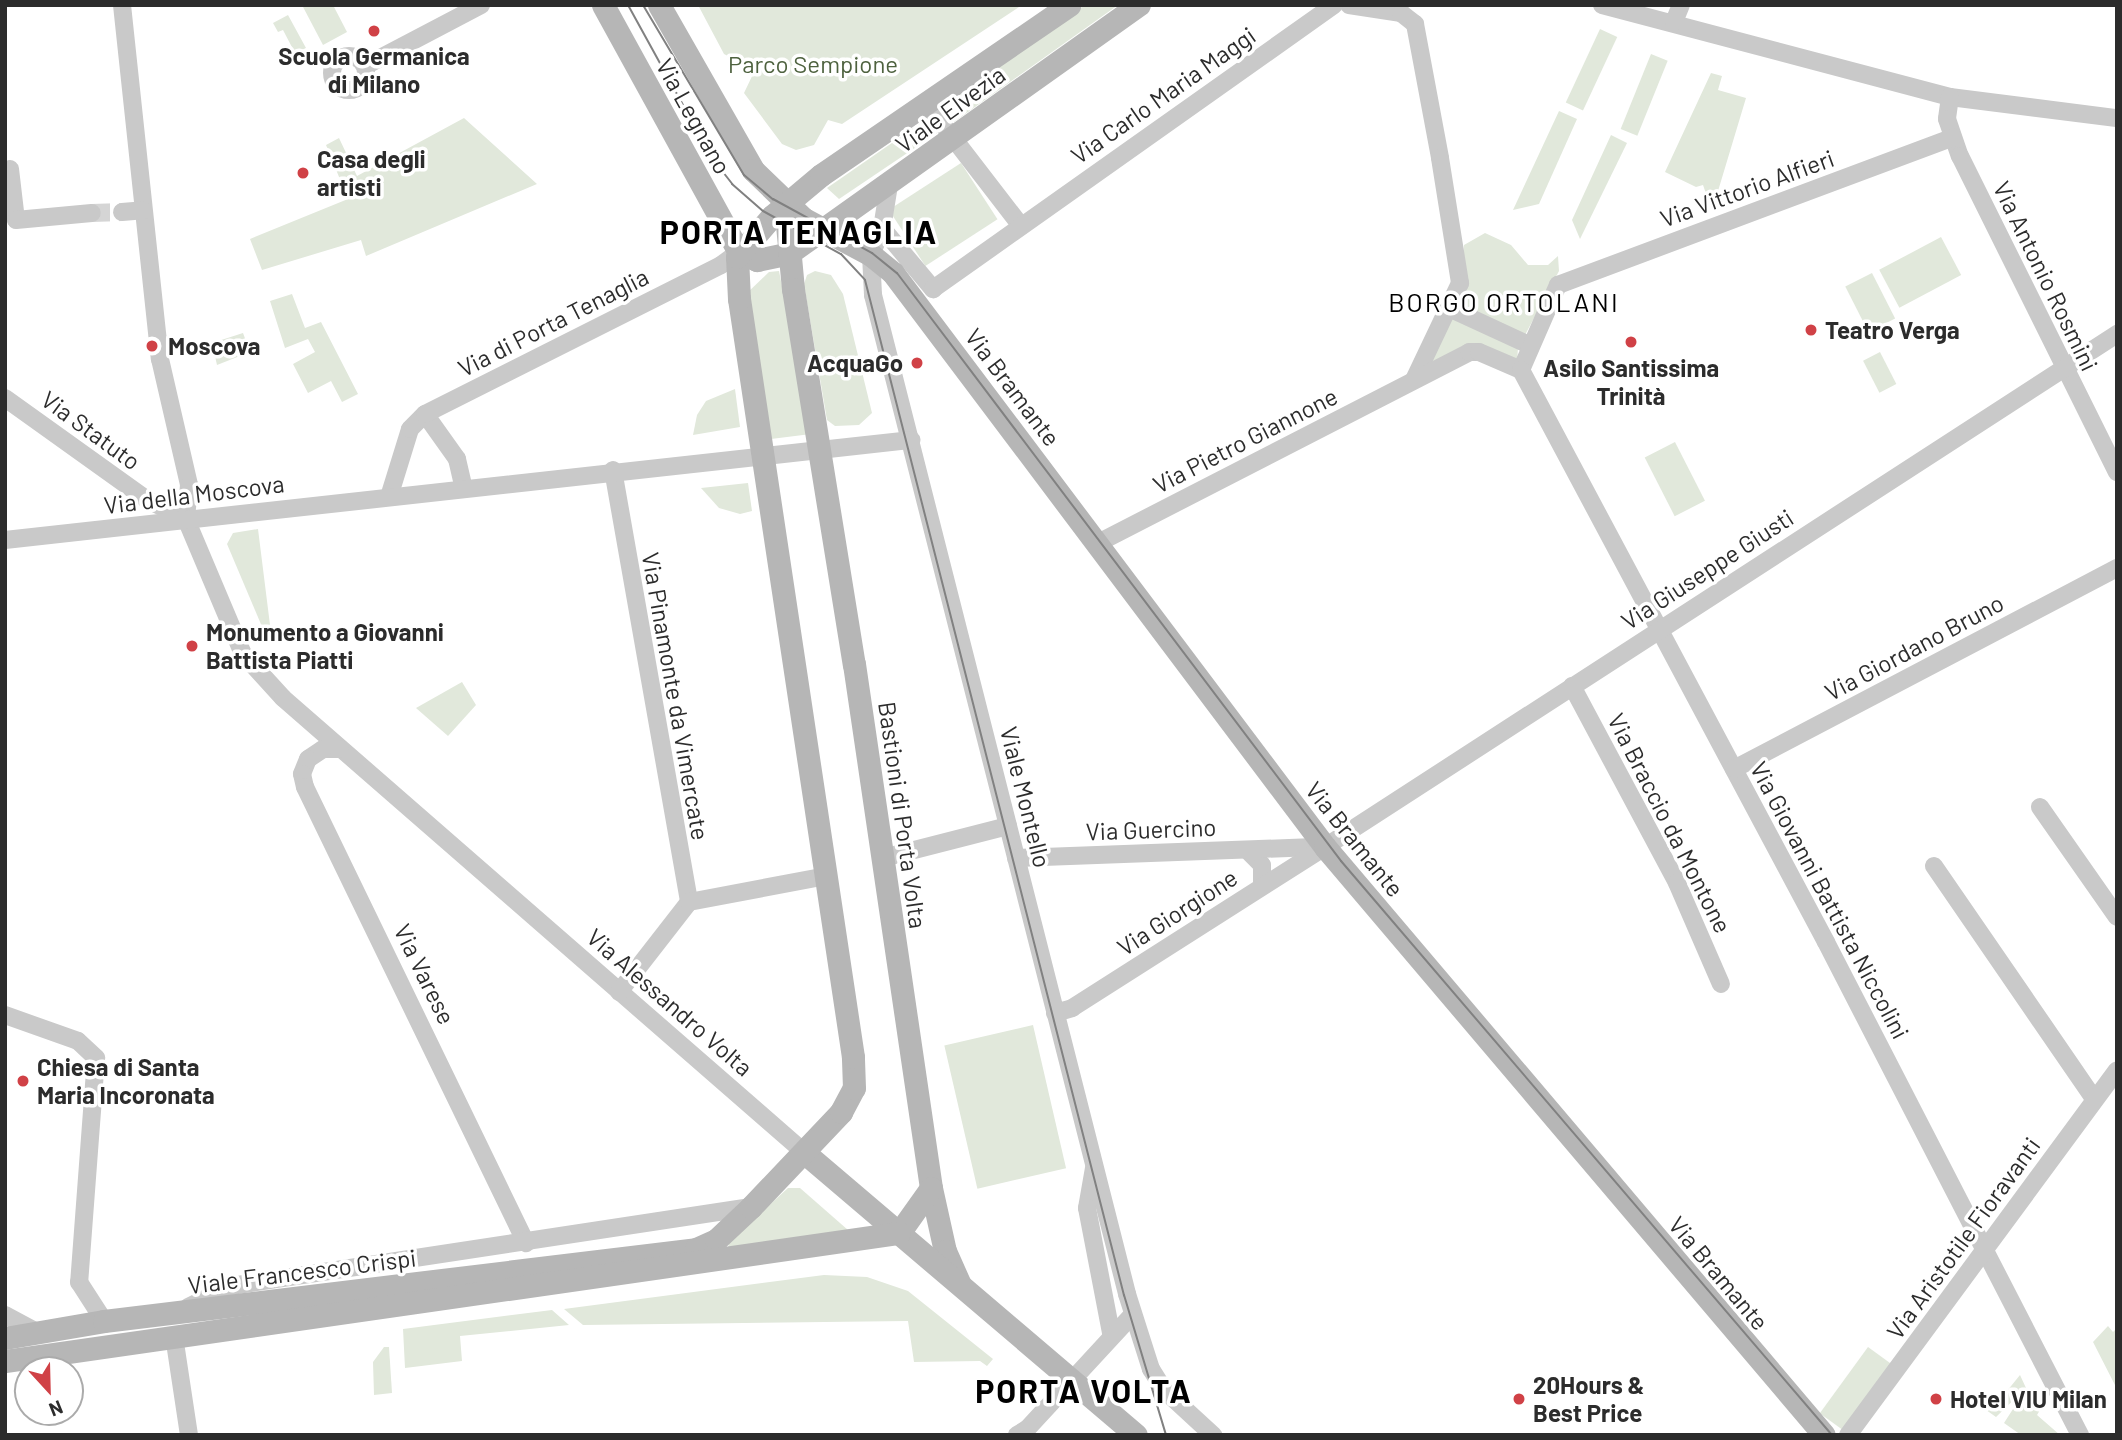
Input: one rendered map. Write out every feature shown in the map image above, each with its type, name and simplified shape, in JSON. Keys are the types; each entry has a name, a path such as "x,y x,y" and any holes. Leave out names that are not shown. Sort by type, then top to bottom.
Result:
{"main road":[{"name":"Via Legnano","path":"603,5 739,252"},
{"name":"Via Legnano","path":"659,5 743,155 785,203 823,230 871,256"},
{"name":"Viale Elvezia","path":"739,252 785,203 1069,5"},
{"name":"Viale Elvezia","path":"789,253 954,139 1139,5"},
{"name":"Bastioni di Porta Volta","path":"785,203 789,253 931,1188 945,1251 959,1283"},
{"path":"789,253 757,260 739,252 739,299 827,876 854,1088 841,1112 806,1153"},
{"name":"Via Bramante","path":"871,256 893,273 1325,847 1824,1435"},
{"name":"Viale Francesco Crispi","path":"177,1312 696,1249 716,1240 806,1153"},
{"name":"Via Alessandro Volta","path":"806,1153 1129,1432"},
{"path":"899,1233 931,1188"},
{"name":"Viale Francesco Crispi","path":"5,1361 549,1286 899,1233"},
{"path":"5,1338 177,1312"}],"street":[{"path":"122,5 160,359 189,485 186,519"},
{"path":"365,65 481,5"},
{"name":"Via Carlo Maria Maggi","path":"882,228 933,289 1334,5"},
{"path":"1349,5 1407,9 1418,30 1460,283 1414,380"},
{"path":"1602,5 1677,14 1950,97 2117,118"},
{"path":"1950,97 1947,119 1952,138"},
{"path":"927,104 1021,226"},
{"name":"Via Vittorio Alfieri","path":"1528,345 1558,285 1952,138"},
{"name":"Via Antonio Rosmini","path":"1952,138 2117,472"},
{"path":"10,169 16,220 92,214"},
{"path":"871,256 882,228 889,185"},
{"path":"122,212 143,210"},
{"name":"Via di Porta Tenaglia","path":"425,414 721,265 739,252"},
{"name":"Viale Montello","path":"871,256 873,295 1133,1314 1151,1369 1164,1390 1213,1435"},
{"path":"1448,308 1528,345 1521,370"},
{"name":"Via Giuseppe Giusti","path":"1325,847 2117,334"},
{"name":"Via Pietro Giannone","path":"1098,543 1475,350 1521,370"},
{"name":"Via Giovanni Battista Niccolini","path":"1521,370 1734,769 2080,1435"},
{"name":"Via Statuto","path":"5,398 146,499 186,519"},
{"path":"389,497 410,429 425,414 457,458 463,486"},
{"name":"Via della Moscova","path":"5,540 389,497 463,486 911,440"},
{"name":"Via Pinamonte da Vimercate","path":"613,470 689,902"},
{"name":"Via Alessandro Volta","path":"186,519 243,654 283,698 806,1153"},
{"name":"Via Giordano Bruno","path":"1734,769 2117,568"},
{"name":"Via Braccio da Montone","path":"1572,686 1677,883 1720,984"},
{"name":"Via Varese","path":"340,749 323,749 312,754 302,780 526,1243"},
{"path":"2040,807 2117,917"},
{"path":"883,858 1008,825"},
{"name":"Via Guercino","path":"1016,858 1325,847"},
{"name":"Via Giorgione","path":"1055,1013 1072,1008 1325,847"},
{"name":"Via Guercino","path":"1247,850 1262,865 1262,886"},
{"path":"1934,866 2094,1099"},
{"path":"619,992 689,902 827,876"},
{"path":"5,1015 78,1041 96,1058 79,1282 104,1321"},
{"name":"Via Aristotile Fioravanti","path":"1848,1435 2117,1070"},
{"name":"Viale Montello","path":"1095,1165 1087,1208 1111,1333"},
{"name":"Viale Francesco Crispi","path":"177,1312 231,1286 751,1207"},
{"path":"1017,1435 1027,1429 1111,1333 1133,1314"},
{"path":"5,1315 39,1333"},
{"path":"174,1336 189,1435"}],"green space":[{"path":"302,5 333,5 347,32 323,45"},
{"name":"Parco Sempione","path":"698,5 1022,5 842,124 828,120 814,145 796,150 782,144 744,93 755,70 724,54"},
{"path":"1085,5 1118,5 954,122 946,105"},
{"path":"288,15 306,48 295,53 283,30 278,32 273,23"},
{"path":"1600,29 1617,37 1583,110 1566,102"},
{"path":"1651,54 1668,61 1637,136 1621,129"},
{"path":"1711,73 1722,76 1718,90 1746,98 1712,211 1703,185 1696,187 1665,172"},
{"path":"1559,111 1577,119 1539,204 1513,210"},
{"path":"464,118 537,184 366,256 361,240 262,270 250,239 348,199 326,145 339,138 357,176"},
{"path":"925,120 937,133 839,199 827,188"},
{"path":"1611,135 1627,143 1580,239 1572,220"},
{"path":"961,163 997,219 925,266 889,210"},
{"path":"1485,233 1511,245 1528,265 1548,265 1558,256 1559,271 1525,335 1459,304 1464,245"},
{"path":"1941,237 1961,275 1899,308 1879,270"},
{"path":"779,271 811,434 771,439 745,295 769,272"},
{"path":"815,271 831,275 843,294 872,413 859,425 835,426 827,420 804,284 807,275"},
{"path":"1872,273 1895,318 1868,332 1845,287"},
{"path":"292,294 305,328 321,322 358,394 342,402 331,381 308,393 293,364 315,352 308,339 285,348 270,301"},
{"path":"1452,316 1518,347 1517,364 1477,347 1423,372"},
{"path":"243,333 250,352 217,365 212,343"},
{"path":"1880,352 1896,384 1879,393 1863,361"},
{"path":"735,389 740,427 693,435 697,415 706,401"},
{"path":"1675,442 1705,501 1675,516 1645,457"},
{"path":"748,483 752,511 740,514 719,508 701,488"},
{"path":"258,529 270,625 263,629 227,544 233,533"},
{"path":"462,682 476,705 448,736 416,708"},
{"path":"1033,1025 1066,1168 977,1189 944,1045"},
{"path":"788,1188 800,1188 856,1237 727,1250 730,1241"},
{"path":"824,1275 867,1277 908,1291 993,1359 987,1366 980,1361 914,1362 908,1321 583,1325 564,1309"},
{"path":"552,1310 569,1325 460,1336 462,1361 405,1368 403,1329"},
{"path":"2108,1326 2113,1332 2117,1328 2117,1389 2093,1342"},
{"path":"384,1347 389,1347 392,1393 374,1395 373,1362"},
{"path":"1868,1347 1893,1365 1845,1432 1820,1413"},
{"path":"2020,1375 2026,1388 1996,1417 1979,1405 1984,1400 1994,1407"},
{"path":"2043,1393 2046,1400 2037,1415 2060,1435 2021,1435 2004,1423 2013,1409"}],"tunnel":[{"path":"92,213 122,212"}],"tram line":[{"path":"628,5 712,158 732,184 763,211 841,254 865,280 1124,1295 1166,1435"},
{"path":"643,5 744,175 773,199 872,253 897,273 1341,861 1832,1435"}],"place":[{"name":"Scuola Germanica di Milano","path":"374,31"},
{"name":"Casa degli artisti","path":"303,173"},
{"name":"Teatro Verga","path":"1811,330"},
{"name":"Asilo Santissima Trinità","path":"1631,342"},
{"name":"Moscova","path":"152,346"},
{"name":"AcquaGo","path":"917,363"},
{"name":"Monumento a Giovanni Battista Piatti","path":"192,646"},
{"name":"Chiesa di Santa Maria Incoronata","path":"23,1081"},
{"name":"20Hours & Best Price","path":"1519,1399"},
{"name":"Hotel VIU Milan","path":"1936,1399"}],"district":[{"name":"PORTA TENAGLIA","path":"799,231"},
{"name":"BORGO ORTOLANI","path":"1504,302"},
{"name":"PORTA VOLTA","path":"1084,1390"}]}
